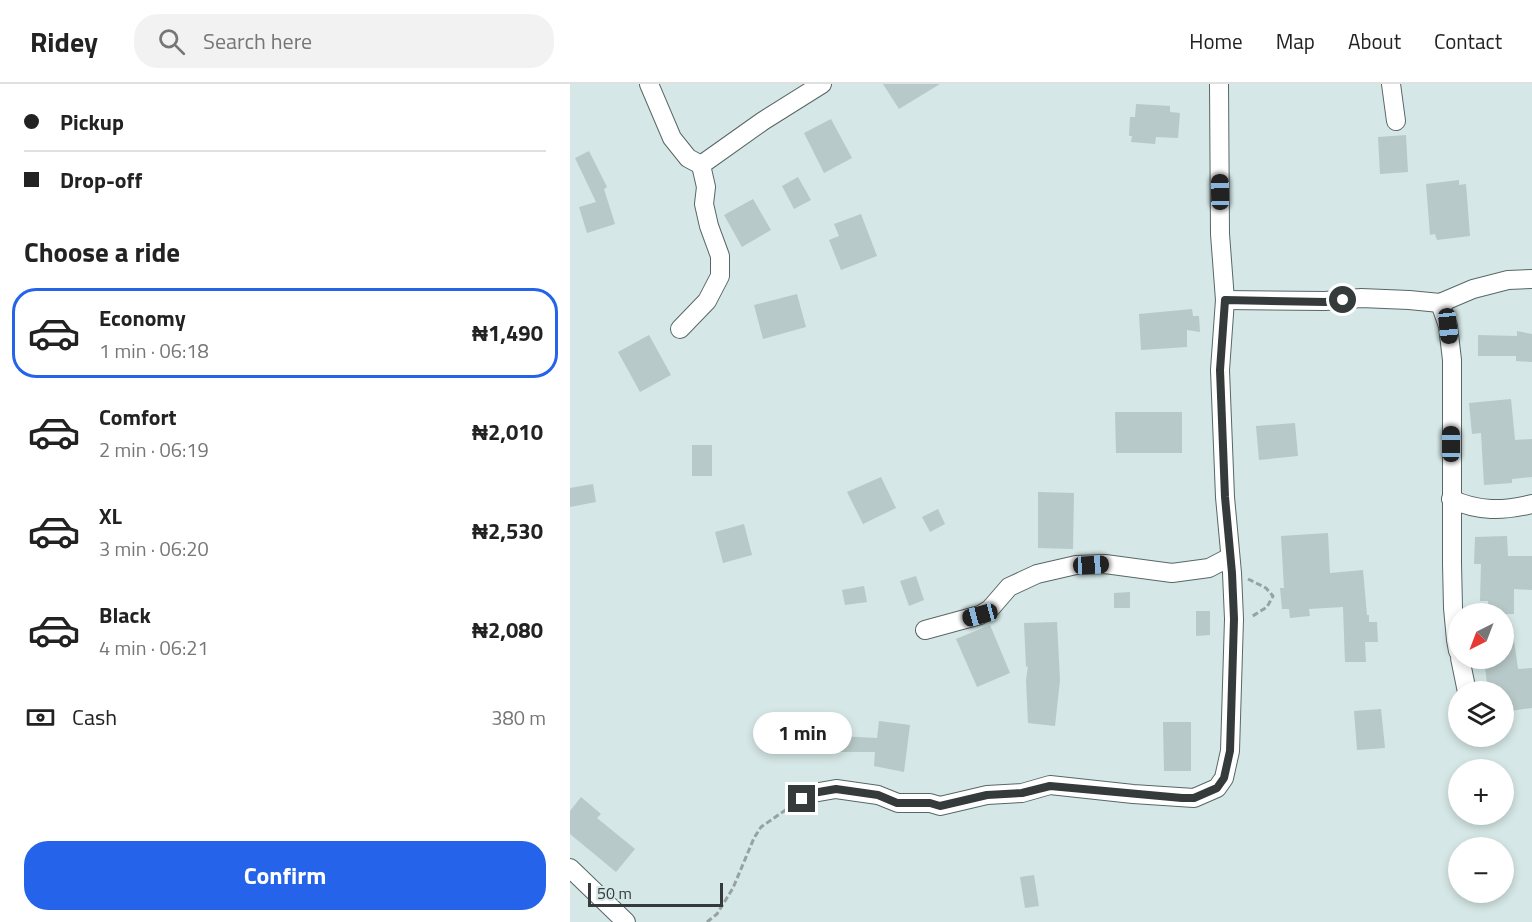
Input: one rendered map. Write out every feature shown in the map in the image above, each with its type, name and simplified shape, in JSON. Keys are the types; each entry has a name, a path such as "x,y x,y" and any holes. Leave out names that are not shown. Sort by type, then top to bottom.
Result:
{"street":[{"path":"649,84 672,138 688,158 701,165 706,187 704,204 720,256 720,276 707,301 680,329"},
{"path":"701,165 763,121 822,84"},
{"path":"802,799 813,793 836,789 878,795 897,803 930,803 940,806 987,795 1022,793 1050,786 1194,798 1217,788 1224,778 1230,751 1234,619 1225,497 1220,370 1225,300 1220,234 1219,84"},
{"path":"1391,84 1396,121"},
{"path":"1225,300 1325,302 1361,298 1440,303 1473,289 1508,280 1532,279"},
{"path":"1440,303 1448,326 1452,360 1453,603"},
{"path":"1452,499 1466,506 1492,510 1532,504"},
{"path":"925,630 980,615 990,609 1009,587 1037,574 1076,566 1106,564 1172,573 1231,565"},
{"path":"570,868 626,922"}],"path":[{"path":"1231,565 1266,588 1273,596 1268,607 1251,617 1234,619"},
{"path":"707,922 717,914 733,888 761,826 802,799"}],"building":[{"path":"883,84 940,84 899,109"},
{"path":"1136,104 1170,106 1170,112 1180,113 1178,138 1156,137 1155,144 1131,142 1130,117 1135,117"},
{"path":"831,119 852,158 824,173 804,133"},
{"path":"1406,135 1408,172 1380,174 1378,137"},
{"path":"589,151 607,187 604,189 615,224 587,233 579,207 596,202 575,158"},
{"path":"798,177 811,200 794,209 782,186"},
{"path":"1459,180 1459,185 1466,184 1470,236 1437,240 1435,234 1430,235 1426,184"},
{"path":"753,199 771,230 742,247 724,215"},
{"path":"861,214 877,256 841,270 829,240 839,236 834,224"},
{"path":"797,294 806,327 763,339 754,305"},
{"path":"1192,309 1193,316 1199,316 1200,332 1187,330 1187,347 1141,350 1139,314"},
{"path":"1517,331 1532,334 1532,362 1516,361 1516,356 1478,356 1478,335 1517,336"},
{"path":"649,335 671,375 640,392 618,352"},
{"path":"1511,399 1515,440 1532,439 1532,477 1512,479 1512,483 1484,485 1481,433 1472,434 1469,403"},
{"path":"1115,412 1182,412 1182,453 1116,453"},
{"path":"1295,423 1298,456 1259,460 1256,426"},
{"path":"692,445 712,445 712,476 692,476"},
{"path":"881,477 896,508 863,524 847,492"},
{"path":"593,484 596,502 570,507 570,488"},
{"path":"1038,492 1074,493 1073,549 1038,548"},
{"path":"938,509 945,524 930,532 922,517"},
{"path":"744,524 752,555 723,563 715,532"},
{"path":"1328,533 1330,573 1363,570 1367,615 1369,615 1369,622 1377,622 1378,642 1365,642 1366,662 1345,662 1343,607 1309,609 1310,616 1290,618 1289,609 1282,609 1280,588 1284,588 1281,536"},
{"path":"1507,536 1508,556 1532,556 1532,590 1514,589 1514,603 1480,601 1481,564 1474,564 1475,537"},
{"path":"916,576 924,600 909,606 900,581"},
{"path":"864,586 867,602 845,605 842,590"},
{"path":"1130,592 1130,608 1114,608 1114,593"},
{"path":"1196,611 1210,611 1210,635 1196,636"},
{"path":"1057,622 1060,680 1055,726 1028,723 1026,680 1028,666 1026,667 1024,623"},
{"path":"990,625 1010,673 977,687 956,639"},
{"path":"1514,640 1518,669 1532,668 1532,708 1514,710 1514,681 1487,681 1485,669 1514,669"},
{"path":"1381,709 1385,748 1357,750 1354,711"},
{"path":"879,721 910,725 904,772 874,766 875,752 838,752 839,736 877,738"},
{"path":"1163,722 1191,722 1191,771 1164,771"},
{"path":"581,797 601,814 597,818 635,849 616,872 570,834 570,811"},
{"path":"1034,875 1039,906 1025,908 1020,877"}],"route":[{"path":"802,799 813,793 836,789 878,795 897,803 930,803 940,806 987,795 1022,793 1050,786 1182,798 1194,798 1217,788 1224,778 1230,751 1234,619 1225,497 1220,370 1225,300 1325,302 1343,300"}]}
